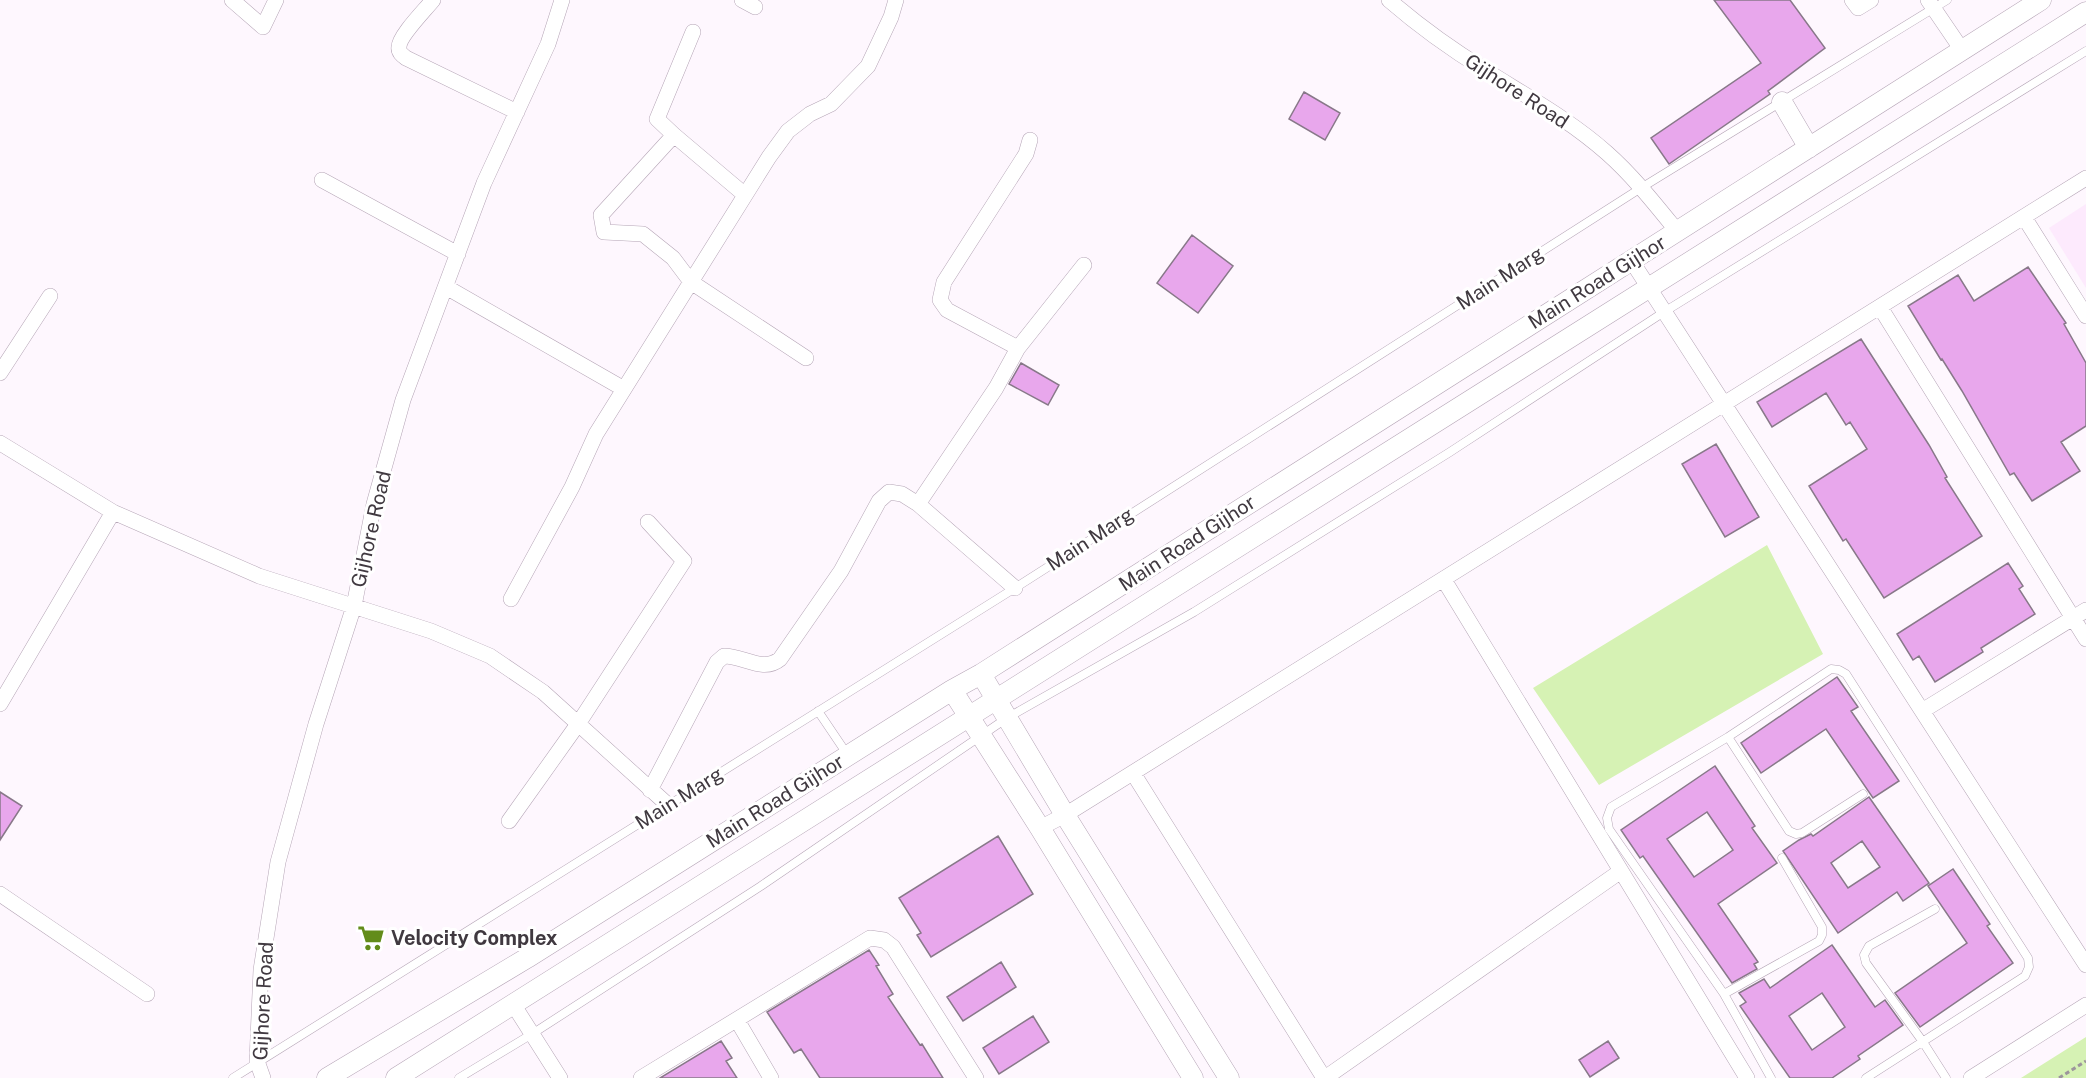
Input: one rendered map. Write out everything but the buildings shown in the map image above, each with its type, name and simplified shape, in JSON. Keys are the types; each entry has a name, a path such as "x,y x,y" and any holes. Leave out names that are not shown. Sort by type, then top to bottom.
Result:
{"street":[{"path":"232,0 263,27 276,0"},
{"path":"433,0 400,39 398,48 400,54 517,112"},
{"name":"Gijhore Road","path":"263,1078 257,1061 261,970 278,862 316,724 354,606 374,504 403,400 484,183 548,44 562,0"},
{"path":"511,599 572,487 596,434 745,195 788,131 810,114 831,104 868,66 891,17 896,0"},
{"name":"Gijhore Road","path":"1389,0 1421,28 1545,107 1606,152 1641,188 1677,231"},
{"path":"1852,0 1858,8 1871,0"},
{"name":"Main Road Gijhor","path":"327,1078 527,958 952,690 981,674 2041,0"},
{"path":"1937,3 1962,50"},
{"name":"Main Road Gijhor","path":"396,1078 2086,12"},
{"path":"693,32 657,119 745,195"},
{"path":"1782,102 1809,148"},
{"path":"674,135 601,215 604,232 643,234 673,258 691,282 806,358"},
{"path":"1018,348 947,310 940,300 944,282 1026,154 1030,140"},
{"path":"1040,828 1065,815 1444,580 2086,178"},
{"path":"322,180 458,254"},
{"path":"2024,217 2086,316"},
{"path":"1631,260 2086,965"},
{"path":"918,504 996,388 1018,348 1084,265"},
{"path":"446,287 624,389"},
{"path":"0,373 50,296"},
{"path":"1880,307 2080,614 2086,639"},
{"path":"0,443 113,512 260,576 431,631 490,656 543,692 668,805"},
{"path":"650,790 717,662 724,656 736,656 758,665 773,665 780,659 841,571 879,501 889,492 902,494 918,504 1015,588"},
{"path":"0,704 113,512"},
{"path":"509,821 578,724 684,561 648,522"},
{"path":"1444,580 1747,1078"},
{"path":"1922,711 2080,614"},
{"path":"981,674 1065,815 1229,1078"},
{"path":"952,690 1040,828 1192,1078"},
{"path":"1132,773 1325,1078 1621,871"},
{"path":"0,894 147,994"},
{"path":"641,1078 870,938 884,940 894,947 976,1078"},
{"path":"513,1004 560,1078"},
{"path":"1971,1078 2086,1005"},
{"path":"737,1020 771,1078"}],"lane":[{"name":"Main Marg","path":"233,1078 1015,588 1641,188 1782,102 1937,3"},
{"path":"459,1078 532,1034 761,886 1006,718 1194,612 1450,452 1664,312 2086,51"},
{"path":"1771,1078 1724,994 1609,830 1607,818 1611,807 1728,737 1831,669 1846,674 1859,693 2028,958 2029,967 2025,976 1866,1078"},
{"path":"818,711 848,756"},
{"path":"1728,737 1789,831 1796,834 1802,833 1863,794"},
{"path":"1724,994 1818,941 1822,935 1822,927 1782,858"},
{"path":"1935,909 1869,946 1864,955 1866,963 1946,1078"}],"path":[{"path":"2059,1078 2086,1061"}],"shaded area":[{"path":"2086,204 2086,288 2049,228"}],"green space":[{"path":"1767,545 1823,654 1599,785 1533,688"},
{"path":"2086,1037 2086,1078 2021,1078"}],"place":[{"name":"Velocity Complex","path":"371,938"}]}
